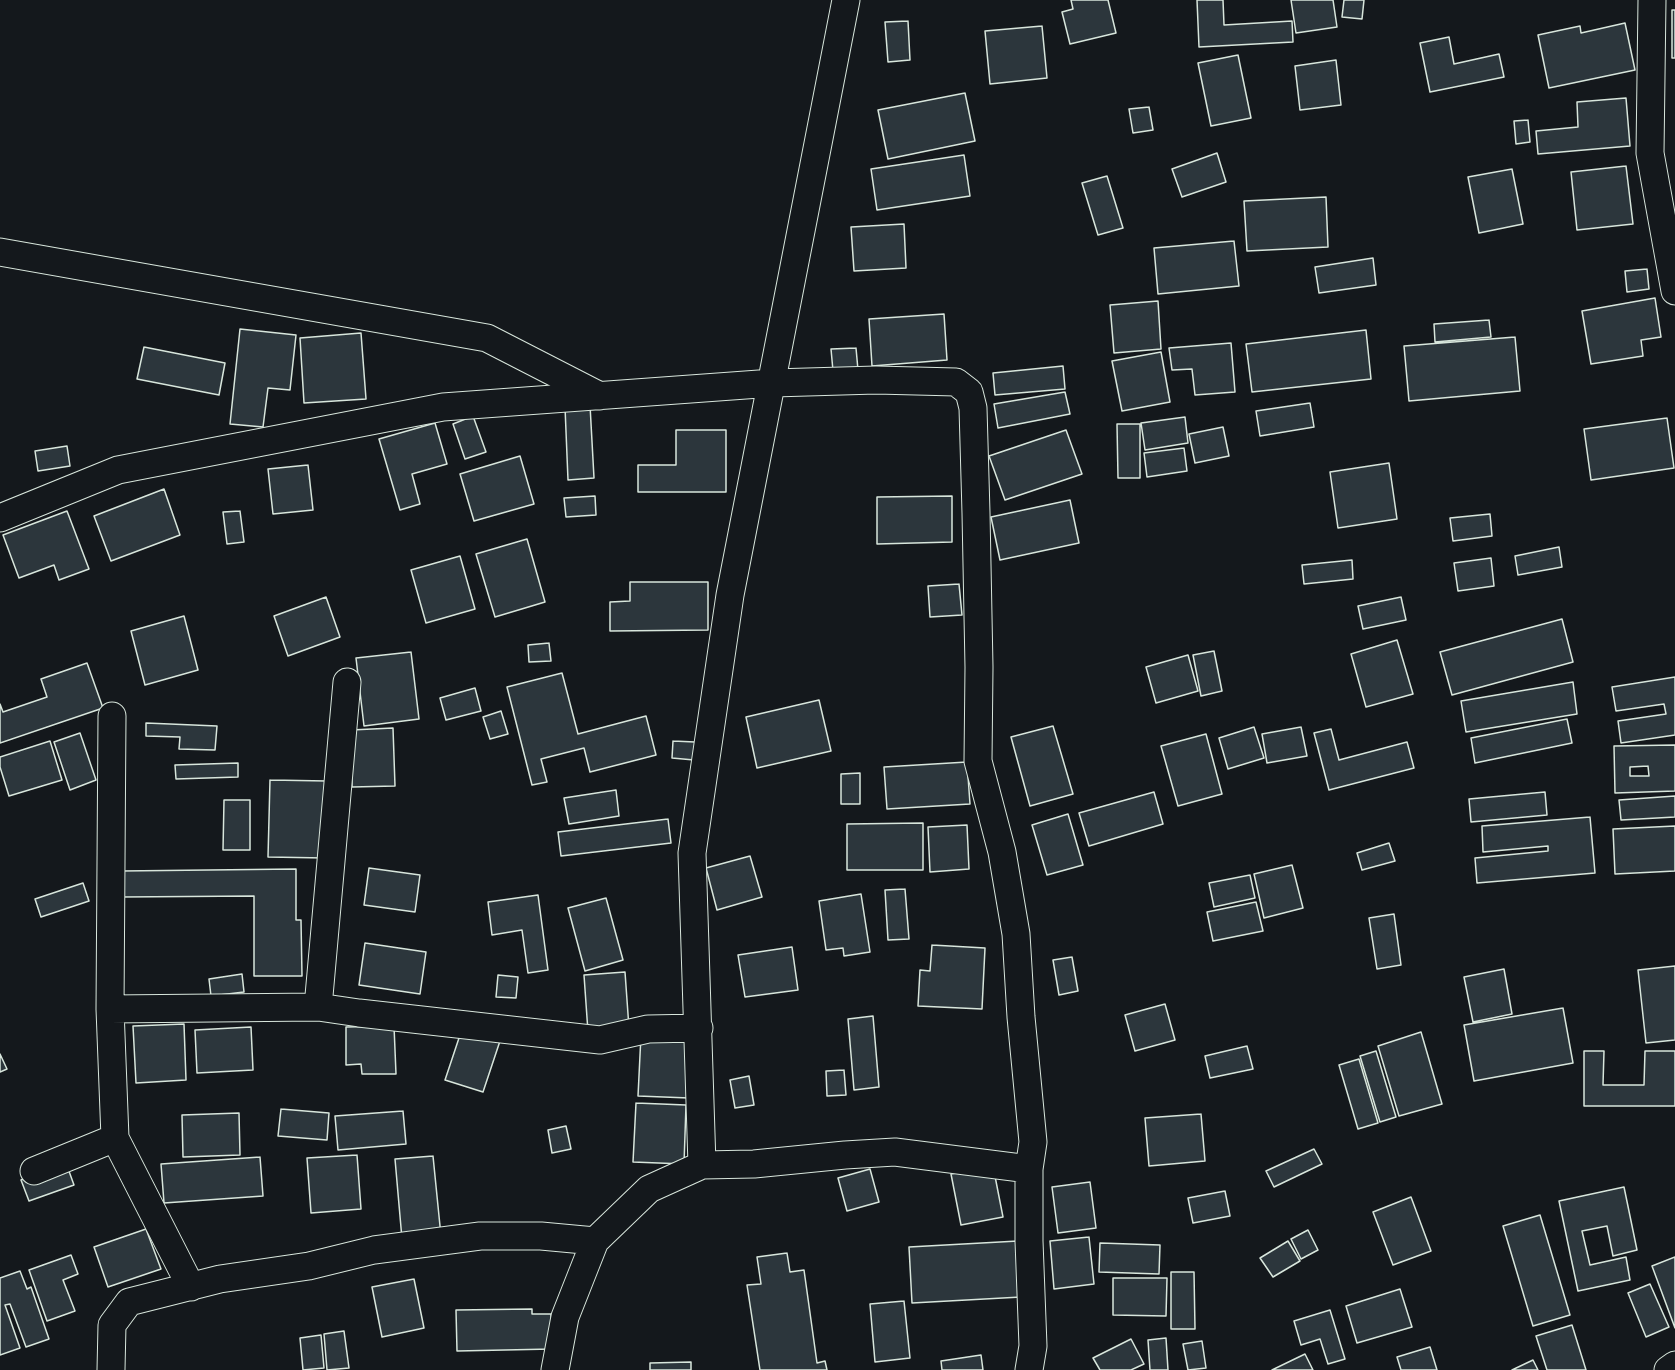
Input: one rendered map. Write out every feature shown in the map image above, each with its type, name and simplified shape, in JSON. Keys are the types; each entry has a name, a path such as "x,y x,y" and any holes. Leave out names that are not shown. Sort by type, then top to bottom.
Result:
{"street":[{"path":"702,1165 692,853 730,595 846,0"},
{"path":"1652,0 1650,153 1675,291"},
{"path":"0,252 487,338 600,396"},
{"path":"0,518 118,470 443,407 773,382 876,380 956,382 969,392 973,408 977,525 978,761 1002,852 1016,934 1033,1142 1029,1168 1033,1346 1029,1370"},
{"path":"318,1006 347,682"},
{"path":"112,716 110,1009 115,1138 191,1287"},
{"path":"110,1009 318,1006 359,1013 600,1040 648,1029 699,1028"},
{"path":"34,1171 115,1138"},
{"path":"555,1370 565,1317 595,1241 649,1189 702,1165 775,1163 895,1152 1029,1168"},
{"path":"111,1370 112,1325 129,1302 220,1279 309,1266 374,1250 480,1236 542,1236 595,1241"},
{"path":"1668,1370 1675,1365"}],"building":[{"path":"1071,0 1108,0 1116,33 1070,44 1062,12 1073,9"},
{"path":"1197,0 1223,0 1224,25 1292,21 1293,42 1199,47"},
{"path":"1291,0 1333,0 1337,27 1296,33"},
{"path":"1344,0 1364,0 1362,19 1342,17"},
{"path":"1672,10 1675,10 1675,58 1672,58"},
{"path":"908,21 910,60 888,62 885,22"},
{"path":"1625,23 1635,70 1549,88 1538,35 1580,26 1581,33"},
{"path":"1042,26 1047,78 990,84 985,31"},
{"path":"1449,37 1454,64 1499,54 1504,77 1430,92 1420,43"},
{"path":"1238,55 1251,118 1211,126 1198,63"},
{"path":"1336,60 1341,105 1300,110 1295,66"},
{"path":"965,93 975,141 888,159 878,110"},
{"path":"1626,98 1630,146 1538,154 1536,131 1578,127 1577,102"},
{"path":"1149,107 1153,130 1133,133 1129,109"},
{"path":"1528,120 1530,142 1516,144 1514,121"},
{"path":"1217,153 1226,182 1182,197 1172,169"},
{"path":"964,155 970,196 877,210 871,169"},
{"path":"1626,166 1633,224 1577,230 1571,172"},
{"path":"1512,169 1523,224 1479,233 1468,177"},
{"path":"1107,176 1123,228 1098,235 1082,183"},
{"path":"1326,197 1328,247 1247,251 1244,201"},
{"path":"904,224 906,268 854,271 851,227"},
{"path":"1234,241 1239,286 1158,294 1154,248"},
{"path":"1373,258 1376,285 1319,293 1315,267"},
{"path":"1647,269 1649,289 1627,292 1625,271"},
{"path":"1655,298 1661,337 1641,340 1643,356 1591,364 1582,311"},
{"path":"1158,301 1161,349 1114,353 1110,305"},
{"path":"944,314 947,360 872,366 869,319"},
{"path":"1489,320 1491,337 1435,342 1434,324"},
{"path":"240,329 296,335 290,390 268,388 263,427 230,424"},
{"path":"1366,330 1371,379 1252,392 1246,344"},
{"path":"361,333 366,399 304,403 300,338"},
{"path":"1515,337 1520,391 1409,401 1404,346"},
{"path":"1231,343 1235,392 1195,395 1192,369 1172,370 1169,348"},
{"path":"144,347 225,363 219,395 137,379"},
{"path":"856,348 858,370 833,371 831,349"},
{"path":"1161,352 1170,402 1122,411 1112,361"},
{"path":"1063,366 1065,389 995,395 993,373"},
{"path":"1065,392 1070,414 998,428 994,404"},
{"path":"1310,403 1314,427 1260,436 1256,411"},
{"path":"590,405 594,478 568,480 565,407"},
{"path":"473,416 486,452 465,459 453,424"},
{"path":"1185,417 1188,443 1145,450 1141,423"},
{"path":"1667,418 1674,468 1591,480 1584,429"},
{"path":"435,423 447,464 412,474 420,504 400,510 379,439"},
{"path":"1117,424 1140,424 1140,478 1118,478"},
{"path":"1223,427 1229,456 1195,463 1189,434"},
{"path":"676,430 726,430 726,492 638,492 638,465 676,465"},
{"path":"1066,430 1082,474 1005,500 989,456"},
{"path":"67,446 70,466 38,471 35,451"},
{"path":"1184,448 1187,471 1147,477 1144,453"},
{"path":"520,456 534,504 474,521 460,474"},
{"path":"1389,463 1397,519 1338,528 1330,472"},
{"path":"308,465 313,510 273,514 268,469"},
{"path":"164,489 180,535 111,561 94,516"},
{"path":"595,496 596,515 566,517 564,498"},
{"path":"952,496 952,542 877,544 877,497"},
{"path":"1070,500 1079,543 1000,560 991,517"},
{"path":"67,511 89,569 59,580 54,565 19,578 3,535"},
{"path":"240,511 244,542 227,544 223,512"},
{"path":"1490,514 1492,536 1453,541 1450,518"},
{"path":"527,539 545,602 495,617 476,554"},
{"path":"1559,547 1562,567 1518,575 1515,556"},
{"path":"460,556 475,609 426,623 411,570"},
{"path":"1491,558 1494,586 1458,591 1454,563"},
{"path":"1352,560 1353,579 1304,584 1302,565"},
{"path":"630,582 708,582 708,630 610,631 610,602 630,601"},
{"path":"959,584 962,615 930,617 928,586"},
{"path":"326,597 340,637 288,656 274,616"},
{"path":"1401,597 1406,620 1363,629 1358,606"},
{"path":"184,616 198,670 145,685 131,631"},
{"path":"1562,619 1573,662 1452,695 1440,652"},
{"path":"1397,640 1413,694 1366,707 1351,654"},
{"path":"549,643 551,661 529,662 528,645"},
{"path":"1214,651 1222,691 1201,696 1193,655"},
{"path":"411,652 419,719 364,726 356,658"},
{"path":"1188,655 1198,691 1156,703 1146,667"},
{"path":"87,663 103,708 0,743 0,704 3,712 47,697 41,679"},
{"path":"562,673 578,734 646,716 656,755 590,772 584,748 541,759 547,782 532,785 507,687"},
{"path":"1675,677 1675,735 1621,743 1618,721 1666,714 1664,704 1616,711 1612,687"},
{"path":"1573,682 1577,714 1466,732 1461,701"},
{"path":"475,688 481,711 446,720 440,698"},
{"path":"819,700 831,751 757,768 746,717"},
{"path":"501,711 508,734 490,739 483,717"},
{"path":"1567,719 1572,743 1475,763 1471,738"},
{"path":"146,723 217,726 215,750 179,749 180,737 146,736"},
{"path":"1053,726 1073,794 1030,806 1011,737"},
{"path":"1254,727 1264,758 1228,769 1219,738"},
{"path":"1301,727 1307,756 1267,763 1262,734"},
{"path":"393,728 395,786 352,787 351,730"},
{"path":"1331,729 1339,760 1407,742 1414,768 1329,790 1314,733"},
{"path":"80,733 96,780 70,790 54,742"},
{"path":"1206,734 1222,794 1178,806 1161,746"},
{"path":"50,741 62,780 9,796 0,767 0,757"},
{"path":"673,741 695,742 694,760 672,758"},
{"path":"1675,745 1675,791 1615,793 1614,746","holes":["1648,766 1649,776 1630,776 1630,767"]},
{"path":"967,762 970,804 887,809 884,767"},
{"path":"238,763 238,777 176,779 175,765"},
{"path":"860,773 860,804 841,804 841,774"},
{"path":"270,780 327,781 325,858 268,857"},
{"path":"616,790 619,816 569,824 564,798"},
{"path":"1154,792 1163,824 1089,846 1079,813"},
{"path":"1545,792 1547,815 1471,822 1469,799"},
{"path":"1675,796 1675,817 1621,820 1619,800"},
{"path":"224,800 250,800 250,850 223,850"},
{"path":"1068,814 1083,865 1047,875 1032,825"},
{"path":"1590,817 1595,873 1477,883 1475,858 1548,851 1548,846 1483,852 1482,826"},
{"path":"668,819 671,843 561,856 558,832"},
{"path":"923,823 923,870 847,870 847,824"},
{"path":"967,825 969,869 930,872 928,827"},
{"path":"1675,826 1675,871 1615,874 1613,829"},
{"path":"1389,843 1395,861 1362,870 1357,853"},
{"path":"750,856 762,897 717,910 706,868"},
{"path":"1292,865 1303,908 1264,918 1254,874"},
{"path":"369,868 420,875 415,912 364,905"},
{"path":"296,869 296,920 301,920 302,976 254,976 254,896 121,897 121,871"},
{"path":"1250,875 1255,898 1214,907 1209,883"},
{"path":"83,883 89,901 41,917 35,899"},
{"path":"905,889 909,939 888,940 885,890"},
{"path":"861,894 870,952 844,956 843,948 826,950 819,901"},
{"path":"538,895 548,970 528,973 522,930 492,935 488,902"},
{"path":"606,898 623,960 585,971 568,908"},
{"path":"1256,902 1263,931 1213,941 1207,912"},
{"path":"1394,914 1401,965 1377,969 1369,918"},
{"path":"365,943 426,952 420,994 359,985"},
{"path":"932,945 985,948 982,1009 918,1006 920,970 930,971"},
{"path":"792,947 798,990 745,997 738,955"},
{"path":"1072,957 1078,991 1059,995 1053,960"},
{"path":"1675,966 1675,1040 1646,1043 1638,970"},
{"path":"1504,969 1512,1014 1473,1022 1464,977"},
{"path":"625,972 629,1028 588,1032 584,975"},
{"path":"242,974 244,992 211,996 209,979"},
{"path":"498,975 518,977 516,998 496,997"},
{"path":"1165,1004 1175,1040 1135,1051 1125,1015"},
{"path":"1563,1008 1573,1063 1474,1081 1464,1025"},
{"path":"873,1016 879,1087 854,1090 848,1019"},
{"path":"184,1024 186,1080 136,1083 133,1026"},
{"path":"394,1026 396,1074 362,1074 361,1064 346,1065 346,1027"},
{"path":"463,1026 501,1038 483,1092 445,1080"},
{"path":"251,1027 253,1070 197,1073 195,1030"},
{"path":"1421,1032 1442,1104 1399,1116 1378,1046"},
{"path":"641,1035 692,1037 689,1098 638,1096"},
{"path":"1247,1046 1253,1069 1210,1078 1205,1056"},
{"path":"1376,1051 1396,1117 1380,1122 1360,1056"},
{"path":"1584,1051 1604,1051 1603,1085 1644,1085 1645,1051 1675,1051 1675,1106 1584,1106"},
{"path":"0,1054 7,1069 0,1072"},
{"path":"1359,1059 1378,1123 1358,1129 1339,1065"},
{"path":"844,1070 846,1095 827,1096 826,1071"},
{"path":"749,1076 754,1105 735,1108 730,1080"},
{"path":"636,1103 686,1105 684,1164 633,1162"},
{"path":"281,1109 329,1113 327,1140 278,1136"},
{"path":"403,1111 406,1144 338,1150 335,1116"},
{"path":"239,1113 240,1155 183,1157 182,1115"},
{"path":"1201,1114 1205,1161 1149,1166 1145,1118"},
{"path":"566,1126 571,1149 552,1153 548,1130"},
{"path":"1314,1149 1322,1164 1274,1187 1266,1171"},
{"path":"357,1155 361,1209 311,1213 307,1158"},
{"path":"433,1156 441,1236 402,1239 395,1159"},
{"path":"260,1157 263,1196 164,1203 161,1164"},
{"path":"66,1163 74,1185 29,1201 21,1180"},
{"path":"993,1166 1003,1217 961,1225 951,1174"},
{"path":"870,1169 879,1202 847,1211 838,1178"},
{"path":"1090,1182 1096,1228 1058,1233 1052,1187"},
{"path":"1624,1187 1637,1250 1613,1256 1607,1226 1582,1231 1590,1265 1626,1257 1630,1280 1578,1291 1559,1201"},
{"path":"1225,1191 1230,1216 1193,1223 1188,1198"},
{"path":"1411,1197 1431,1251 1393,1265 1373,1212"},
{"path":"1540,1215 1570,1315 1533,1326 1503,1226"},
{"path":"146,1229 161,1269 108,1287 94,1247"},
{"path":"1308,1230 1318,1250 1301,1259 1291,1239"},
{"path":"1089,1237 1094,1284 1054,1289 1050,1241"},
{"path":"1018,1241 1021,1297 912,1303 909,1247"},
{"path":"1288,1241 1300,1261 1273,1277 1260,1258"},
{"path":"1100,1243 1160,1245 1159,1274 1099,1272"},
{"path":"787,1253 790,1272 804,1270 817,1363 825,1361 827,1370 760,1370 747,1285 761,1284 757,1257"},
{"path":"71,1255 78,1274 63,1280 75,1311 47,1321 29,1270"},
{"path":"1675,1257 1675,1328 1652,1266"},
{"path":"20,1271 27,1289 31,1287 49,1339 26,1347 10,1304 5,1305 20,1348 0,1355 0,1278"},
{"path":"1171,1272 1194,1272 1195,1329 1171,1329"},
{"path":"1113,1278 1167,1278 1166,1316 1113,1315"},
{"path":"414,1279 424,1328 382,1337 372,1287"},
{"path":"1650,1284 1669,1327 1646,1337 1628,1293"},
{"path":"1400,1289 1412,1327 1357,1343 1346,1306"},
{"path":"904,1301 910,1358 875,1362 870,1304"},
{"path":"532,1309 532,1314 551,1314 552,1349 457,1351 456,1310"},
{"path":"1330,1310 1345,1359 1328,1364 1320,1339 1301,1345 1294,1321"},
{"path":"1572,1325 1586,1370 1547,1370 1536,1336"},
{"path":"344,1331 349,1368 327,1370 324,1334"},
{"path":"321,1335 324,1368 303,1370 300,1338"},
{"path":"1166,1338 1168,1370 1150,1370 1148,1340"},
{"path":"1131,1339 1144,1364 1131,1370 1100,1370 1093,1358"},
{"path":"1202,1341 1206,1368 1188,1370 1183,1344"},
{"path":"1430,1347 1437,1370 1401,1370 1397,1357"},
{"path":"1305,1354 1313,1370 1272,1370"},
{"path":"981,1355 983,1370 942,1370 941,1361"},
{"path":"1533,1360 1538,1370 1512,1370"},
{"path":"691,1362 691,1370 650,1370 650,1363"}]}
